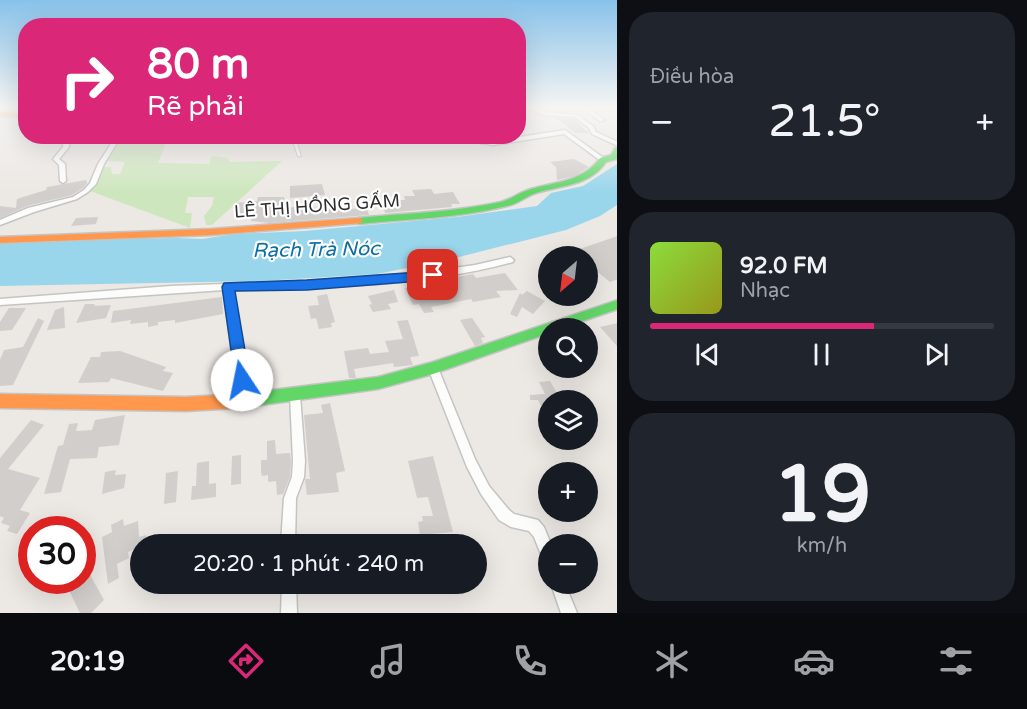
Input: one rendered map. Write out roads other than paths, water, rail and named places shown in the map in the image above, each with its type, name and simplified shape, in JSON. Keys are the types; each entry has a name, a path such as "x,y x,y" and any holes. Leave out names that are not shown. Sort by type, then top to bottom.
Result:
{"street":[{"path":"570,136 603,160"},
{"path":"600,136 617,144"},
{"path":"63,181 62,164 56,159 66,144"},
{"path":"0,224 31,210 72,199 86,191 93,184 100,164 113,144"},
{"name":"LÊ THỊ HỒNG GẤM","path":"0,240 210,232 473,210 505,204 518,200 530,192 579,180 597,169 603,160 614,157 617,152"},
{"path":"0,302 134,291 307,285 422,276 510,260"},
{"path":"228,287 239,371 242,380 261,399"},
{"path":"0,401 186,404 246,401 378,383 433,368 617,304"},
{"path":"433,368 471,463 485,490 504,515 517,522 532,525 540,534"},
{"path":"288,534 290,498 298,477 299,461 295,395"},
{"path":"289,594 289,613"},
{"path":"562,594 569,613"}],"lane":[{"path":"296,144 299,155"}],"water":[{"name":"Rạch Trà Nóc","path":"617,164 617,205 600,216 566,230 451,259 377,274 261,281 0,286 0,242 202,239 235,234 305,231 457,217 537,206 551,193 583,186"}]}
